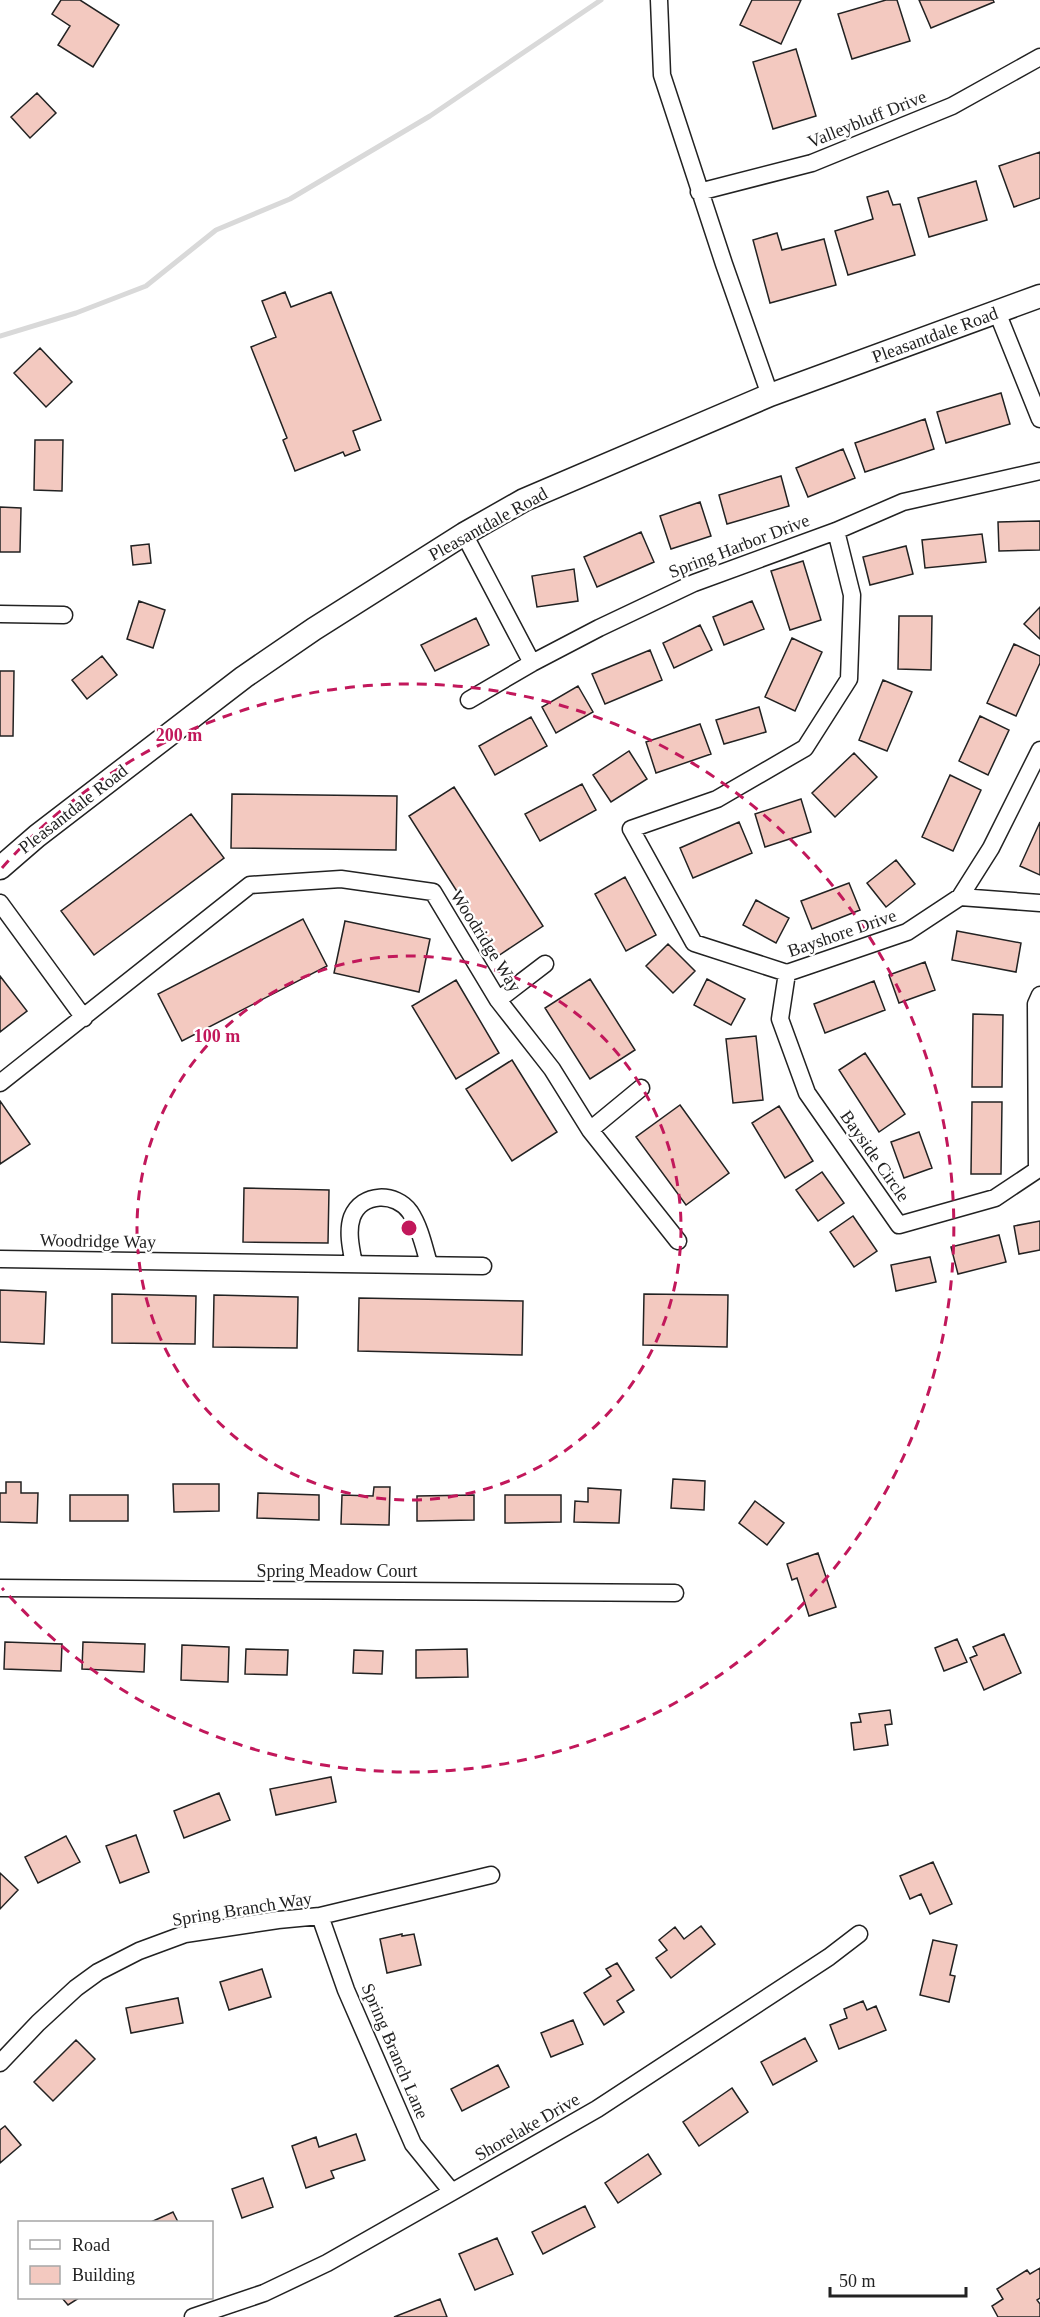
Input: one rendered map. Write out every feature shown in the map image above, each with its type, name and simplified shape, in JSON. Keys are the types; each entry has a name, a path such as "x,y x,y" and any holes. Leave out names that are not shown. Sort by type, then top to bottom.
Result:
{"main road":[{"name":"Pleasantdale Road","path":"0,868 37,836 244,677 314,629 464,534 524,500 770,395 1040,296"}],"street":[{"path":"659,0 662,75 699,192 770,395"},
{"name":"Valleybluff Drive","path":"699,192 812,164 952,106 1040,57"},
{"path":"998,312 1040,419"},
{"name":"Spring Harbor Drive","path":"470,700 532,663 599,628 694,583 836,531 903,502 1040,471"},
{"name":"Bayshore Drive","path":"836,531 852,595 849,679 805,748 717,799 631,829 694,943 787,973 907,932 960,897 991,848 1040,750"},
{"path":"464,534 532,663"},
{"path":"0,614 64,615"},
{"name":"Woodridge Way","path":"0,1083 250,885 341,879 433,892 498,1000 552,1069 590,1130 678,1241"},
{"path":"960,897 1040,903"},
{"path":"0,903 84,1018"},
{"path":"498,1000 545,964"},
{"name":"Bayside Circle","path":"787,973 780,1019 807,1093 898,1225 995,1197 1038,1170 1036,1004 1040,995"},
{"path":"590,1130 641,1088"},
{"path":"354,1264 350,1243 352,1219 357,1209 377,1198 390,1197 399,1201 410,1212 429,1264"},
{"name":"Woodridge Way","path":"0,1260 483,1266"},
{"name":"Spring Meadow Court","path":"0,1588 675,1593"},
{"name":"Spring Branch Way","path":"0,2063 76,1988 98,1972 139,1951 185,1934 320,1916 491,1875"},
{"name":"Spring Branch Lane","path":"320,1916 346,1990 413,2144 452,2192"},
{"name":"Shorelake Drive","path":"193,2317 274,2288 327,2263 597,2109 829,1957 859,1934"}],"building":[{"path":"61,0 80,0 119,25 93,67 58,45 70,26 52,14"},
{"path":"752,0 801,0 781,44 740,25"},
{"path":"886,0 897,0 910,41 852,59 838,14"},
{"path":"919,0 993,0 994,2 931,28"},
{"path":"796,49 816,116 773,129 753,62"},
{"path":"37,93 56,113 30,138 11,117"},
{"path":"1040,152 1040,198 1014,207 999,166"},
{"path":"976,181 987,220 929,237 918,198"},
{"path":"888,191 893,205 900,204 915,255 848,275 835,231 873,219 867,197"},
{"path":"777,233 782,250 824,239 836,285 770,303 753,240"},
{"path":"285,292 291,307 331,292 381,420 353,431 360,450 345,456 343,452 295,471 283,440 287,438 251,347 276,337 262,301"},
{"path":"40,348 72,382 46,407 14,373"},
{"path":"1001,393 1010,424 946,443 937,412"},
{"path":"925,419 934,449 865,472 855,443"},
{"path":"35,440 63,440 62,491 34,490"},
{"path":"843,449 855,478 808,497 796,468"},
{"path":"781,476 789,506 727,524 719,495"},
{"path":"700,502 711,536 671,549 660,516"},
{"path":"0,507 21,508 20,552 0,552"},
{"path":"1040,521 1040,550 999,551 998,522"},
{"path":"641,532 654,562 597,587 584,557"},
{"path":"982,534 986,562 925,568 922,540"},
{"path":"149,544 151,563 133,565 131,546"},
{"path":"906,546 913,574 870,585 863,557"},
{"path":"803,561 821,620 790,630 771,571"},
{"path":"574,569 578,601 537,607 532,576"},
{"path":"139,601 165,610 153,648 127,639"},
{"path":"752,601 764,629 724,645 713,617"},
{"path":"1040,607 1040,639 1024,624"},
{"path":"899,616 932,616 931,670 898,669"},
{"path":"476,618 489,645 435,671 421,645"},
{"path":"700,625 712,650 674,668 663,643"},
{"path":"792,638 822,652 795,711 765,697"},
{"path":"1014,644 1040,656 1040,663 1016,716 987,703"},
{"path":"650,650 662,680 605,704 592,674"},
{"path":"102,656 117,675 87,699 72,680"},
{"path":"0,671 14,671 13,736 0,736"},
{"path":"883,680 912,692 887,751 859,740"},
{"path":"578,686 593,712 556,733 542,707"},
{"path":"759,707 766,732 724,744 716,720"},
{"path":"980,716 1009,730 988,775 959,761"},
{"path":"531,717 547,746 495,775 479,746"},
{"path":"700,724 711,754 656,773 646,742"},
{"path":"629,751 647,779 611,802 593,775"},
{"path":"854,753 877,777 835,817 812,793"},
{"path":"950,775 981,790 953,851 922,837"},
{"path":"582,784 596,810 540,841 525,814"},
{"path":"454,787 543,926 498,956 409,816"},
{"path":"232,794 397,796 396,850 231,848"},
{"path":"801,799 811,832 765,847 755,814"},
{"path":"191,814 224,858 94,955 61,911"},
{"path":"739,822 752,853 693,878 680,848"},
{"path":"1040,822 1040,875 1020,866"},
{"path":"896,860 915,884 886,907 867,883"},
{"path":"625,877 656,935 626,951 595,894"},
{"path":"849,883 860,910 812,929 801,901"},
{"path":"756,900 789,918 776,943 743,925"},
{"path":"303,919 327,966 182,1041 158,994"},
{"path":"345,921 430,939 419,992 334,973"},
{"path":"957,931 1021,943 1016,972 952,960"},
{"path":"668,944 695,971 673,993 646,966"},
{"path":"925,962 935,990 899,1003 889,975"},
{"path":"0,976 27,1011 0,1032"},
{"path":"590,979 635,1050 590,1079 545,1008"},
{"path":"707,979 745,999 731,1025 694,1005"},
{"path":"456,980 499,1053 456,1079 412,1006"},
{"path":"874,981 885,1010 825,1033 814,1004"},
{"path":"973,1014 1003,1015 1002,1087 972,1087"},
{"path":"756,1036 763,1100 733,1103 726,1039"},
{"path":"865,1053 905,1114 879,1132 839,1070"},
{"path":"512,1060 557,1132 512,1161 466,1089"},
{"path":"0,1101 30,1144 0,1164"},
{"path":"972,1102 1002,1102 1001,1174 971,1174"},
{"path":"680,1105 729,1173 686,1205 636,1137"},
{"path":"779,1106 813,1161 785,1178 752,1123"},
{"path":"919,1132 932,1168 904,1178 891,1142"},
{"path":"822,1172 844,1203 818,1221 796,1190"},
{"path":"244,1188 329,1190 328,1243 243,1242"},
{"path":"853,1216 877,1251 854,1267 830,1232"},
{"path":"1040,1221 1040,1250 1019,1254 1014,1226"},
{"path":"999,1235 1006,1262 958,1274 951,1247"},
{"path":"930,1257 936,1282 896,1291 891,1265"},
{"path":"0,1290 46,1292 44,1344 0,1342"},
{"path":"112,1294 196,1296 195,1344 112,1343"},
{"path":"644,1294 728,1295 727,1347 643,1345"},
{"path":"214,1295 298,1297 297,1348 213,1347"},
{"path":"359,1298 523,1301 522,1355 358,1351"},
{"path":"673,1479 705,1481 704,1510 671,1508"},
{"path":"6,1482 21,1482 21,1493 38,1493 37,1523 0,1522 0,1493 6,1493"},
{"path":"173,1484 219,1484 219,1511 174,1512"},
{"path":"374,1487 390,1487 389,1525 341,1524 342,1495 373,1496"},
{"path":"588,1488 621,1490 619,1523 574,1522 575,1501 588,1502"},
{"path":"258,1493 319,1495 319,1520 257,1518"},
{"path":"70,1495 128,1495 128,1521 70,1521"},
{"path":"474,1495 474,1520 417,1521 417,1496"},
{"path":"505,1495 561,1495 561,1522 505,1523"},
{"path":"755,1501 784,1523 767,1545 739,1523"},
{"path":"818,1553 836,1607 809,1616 797,1578 792,1580 787,1564"},
{"path":"1004,1634 1021,1673 984,1690 970,1658 977,1655 973,1647"},
{"path":"957,1639 967,1662 944,1671 935,1648"},
{"path":"5,1642 62,1644 61,1671 4,1669"},
{"path":"83,1642 145,1644 144,1672 82,1669"},
{"path":"182,1645 229,1647 228,1682 181,1680"},
{"path":"246,1649 288,1650 287,1675 245,1674"},
{"path":"467,1649 468,1677 416,1678 416,1650"},
{"path":"354,1650 383,1651 382,1674 353,1673"},
{"path":"890,1710 892,1724 885,1725 888,1745 854,1750 851,1723 861,1722 859,1714"},
{"path":"331,1777 336,1802 276,1815 270,1789"},
{"path":"219,1793 230,1820 184,1838 174,1811"},
{"path":"136,1835 149,1872 120,1883 106,1846"},
{"path":"66,1836 80,1862 38,1883 25,1857"},
{"path":"933,1862 952,1904 930,1914 921,1894 910,1899 900,1876"},
{"path":"0,1873 18,1890 0,1909"},
{"path":"701,1926 715,1944 671,1978 656,1958 667,1950 659,1940 675,1927 684,1939"},
{"path":"402,1934 402,1936 414,1934 421,1965 387,1973 380,1939"},
{"path":"933,1940 957,1945 950,1975 955,1976 949,2002 920,1995"},
{"path":"617,1963 634,1990 617,2001 624,2012 604,2025 584,1993 611,1976 606,1969"},
{"path":"262,1969 271,1997 229,2010 220,1982"},
{"path":"178,1998 183,2023 131,2033 126,2008"},
{"path":"863,2001 867,2010 876,2006 886,2030 839,2049 830,2025 847,2018 844,2009"},
{"path":"573,2020 583,2044 551,2057 541,2033"},
{"path":"805,2038 817,2061 773,2085 761,2062"},
{"path":"76,2040 95,2059 53,2101 34,2082"},
{"path":"498,2065 509,2087 462,2111 451,2089"},
{"path":"732,2088 748,2112 699,2146 683,2122"},
{"path":"5,2126 21,2145 0,2163 0,2130"},
{"path":"356,2134 365,2160 331,2171 334,2178 306,2188 292,2146 316,2137 319,2147"},
{"path":"648,2154 661,2174 618,2203 605,2183"},
{"path":"263,2178 273,2207 242,2218 232,2189"},
{"path":"585,2206 595,2227 543,2254 532,2232"},
{"path":"173,2212 178,2221 153,2221"},
{"path":"497,2238 513,2274 475,2290 459,2254"},
{"path":"1040,2268 1040,2298 1037,2300 1040,2304 1040,2317 998,2317 992,2306 1003,2299 997,2289 1027,2270 1030,2274"},
{"path":"63,2299 77,2299 68,2305"},
{"path":"440,2299 447,2317 394,2317"}],"waterway":[{"path":"0,336 76,313 146,286 216,230 290,199 430,116 601,0"}]}
